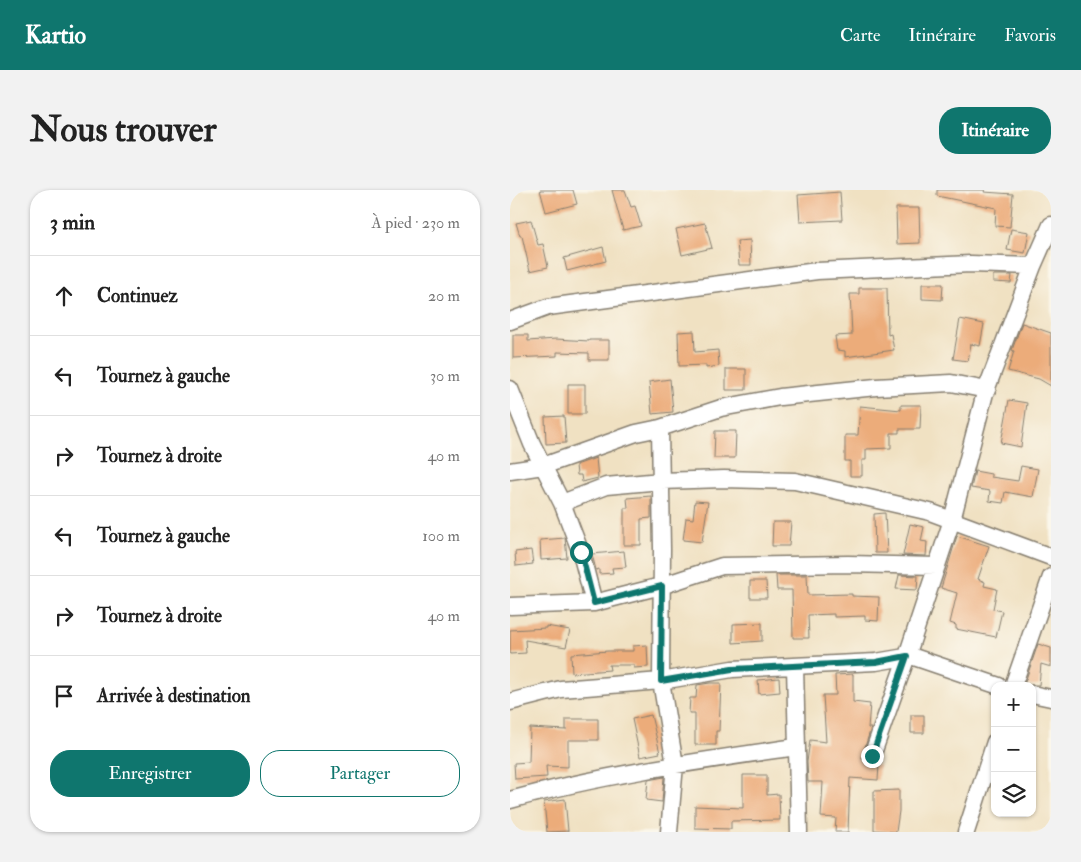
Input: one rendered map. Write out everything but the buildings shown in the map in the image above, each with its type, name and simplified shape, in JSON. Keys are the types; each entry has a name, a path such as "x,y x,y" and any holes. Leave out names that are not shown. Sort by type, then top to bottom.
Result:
{"street":[{"path":"872,756 952,520 987,390 1033,266 1051,225"},
{"path":"510,321 548,307 817,271 970,264 1033,266"},
{"path":"510,471 543,466 636,433 660,428 721,408 780,397 876,386 951,383 987,390"},
{"path":"510,388 532,444 562,504 581,552 594,603"},
{"path":"660,428 661,681 675,765 669,832"},
{"path":"562,504 606,486 661,481 724,479 796,482 930,512 1051,557"},
{"path":"510,606 594,603 662,586 722,566 848,564 937,566"},
{"path":"1014,682 1051,577"},
{"path":"510,702 561,689 661,681 732,669 876,662 907,656 991,684"},
{"path":"795,666 799,832"},
{"path":"1036,695 1051,698"},
{"path":"510,800 554,788 675,765 796,747"},
{"path":"966,832 991,754"}],"route":[{"path":"581,552 594,603 662,586 661,681 732,669 876,662 907,656 872,756"}]}
